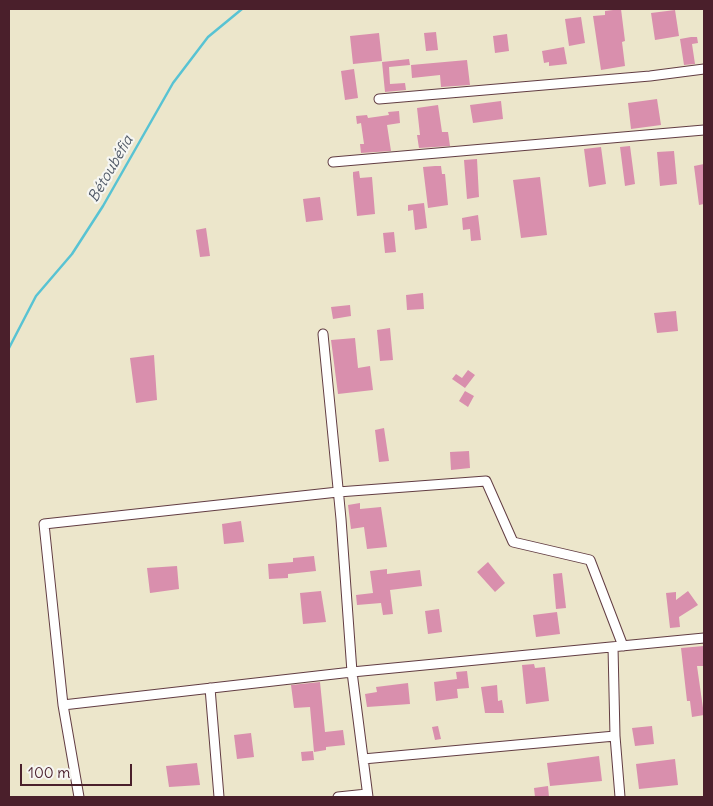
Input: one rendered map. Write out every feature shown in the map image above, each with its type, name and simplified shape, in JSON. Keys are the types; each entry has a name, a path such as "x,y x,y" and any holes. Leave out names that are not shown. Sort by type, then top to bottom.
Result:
{"street":[{"path":"379,99 650,76 704,69"},
{"path":"333,162 704,130"},
{"path":"323,334 352,672 367,796 338,797"},
{"path":"79,797 64,705 44,524 338,492 486,481 513,542 590,560 618,647 615,736 620,797"},
{"path":"64,705 352,672 704,638"},
{"path":"210,688 219,797"},
{"path":"363,759 615,736"}],"building":[{"path":"621,9 625,41 622,42 625,66 601,70 593,16 605,15 605,11"},
{"path":"675,10 679,36 655,40 651,13"},
{"path":"581,17 585,43 569,46 565,19"},
{"path":"436,32 438,50 426,51 424,33"},
{"path":"379,33 382,61 353,64 350,36"},
{"path":"507,34 509,51 495,53 493,36"},
{"path":"697,37 698,43 692,44 695,64 684,65 680,39"},
{"path":"564,47 567,64 549,66 549,62 544,63 542,51"},
{"path":"409,59 410,65 389,67 390,84 405,83 406,90 385,92 382,62"},
{"path":"467,60 470,85 441,87 440,75 412,78 411,65"},
{"path":"354,69 358,98 345,100 341,71"},
{"path":"657,99 661,125 631,129 628,103"},
{"path":"501,101 503,119 473,123 470,105"},
{"path":"438,105 442,132 448,132 450,146 419,148 417,135 420,135 417,108"},
{"path":"399,111 400,123 387,125 391,151 361,153 360,144 364,144 361,123 357,124 356,116 367,115 368,118 389,115 388,112"},
{"path":"630,146 635,184 625,186 620,147"},
{"path":"601,147 606,184 589,187 584,149"},
{"path":"674,151 677,184 660,186 657,152"},
{"path":"477,159 479,197 467,199 464,160"},
{"path":"704,164 704,204 699,205 694,166"},
{"path":"441,166 442,174 445,174 448,205 428,208 423,167"},
{"path":"359,171 360,178 372,177 375,214 357,216 353,172"},
{"path":"540,177 547,235 521,238 513,180"},
{"path":"320,197 323,220 306,222 303,199"},
{"path":"424,203 427,228 415,230 413,210 408,211 408,205"},
{"path":"478,215 481,240 471,241 470,229 463,230 462,218"},
{"path":"206,228 210,256 200,257 196,230"},
{"path":"394,232 396,252 385,253 383,233"},
{"path":"423,293 424,309 407,310 406,295"},
{"path":"350,305 351,316 333,319 331,307"},
{"path":"676,311 678,331 657,333 654,313"},
{"path":"390,328 393,360 380,361 377,330"},
{"path":"355,338 358,368 370,366 373,390 338,394 331,340"},
{"path":"154,355 157,400 136,403 130,358"},
{"path":"468,370 475,375 465,388 452,379 456,374 462,378"},
{"path":"465,391 474,396 468,407 459,401"},
{"path":"384,428 389,461 379,462 375,430"},
{"path":"469,451 470,468 451,470 450,452"},
{"path":"360,503 360,509 381,507 387,547 367,549 364,527 351,529 348,505"},
{"path":"241,521 244,542 224,544 222,524"},
{"path":"314,556 316,571 288,574 288,578 269,579 268,564 293,562 293,558"},
{"path":"488,562 505,583 495,592 477,572"},
{"path":"177,566 179,589 150,593 147,568"},
{"path":"387,569 387,574 420,570 422,586 390,590 393,614 383,615 381,603 357,605 356,595 373,593 370,571"},
{"path":"562,573 566,608 556,609 553,574"},
{"path":"321,591 326,622 303,624 300,593"},
{"path":"688,591 698,605 679,617 680,627 670,628 666,593 676,592 676,600"},
{"path":"439,609 442,632 428,634 425,611"},
{"path":"557,612 560,634 536,637 533,615"},
{"path":"704,646 704,666 697,666 704,715 692,717 690,701 687,701 681,648"},
{"path":"534,664 535,668 545,667 549,701 526,704 522,665"},
{"path":"467,671 469,688 457,689 458,698 436,701 434,682 457,679 456,672"},
{"path":"320,682 325,732 343,730 345,745 326,747 326,750 314,752 310,707 294,708 291,685"},
{"path":"408,683 410,704 367,707 365,694 377,692 376,687"},
{"path":"497,685 498,701 502,700 504,713 485,713 481,687"},
{"path":"438,726 441,739 435,740 432,727"},
{"path":"652,726 654,744 635,746 632,728"},
{"path":"251,733 254,757 237,759 234,735"},
{"path":"313,751 314,760 302,761 301,752"},
{"path":"599,756 602,781 550,786 547,763"},
{"path":"675,759 678,785 639,789 636,764"},
{"path":"197,763 200,785 169,787 166,766"},
{"path":"548,786 549,797 535,797 534,788"}],"waterway":[{"name":"Bétoubéfia","path":"9,348 36,296 72,254 103,206 173,83 208,37 242,9"}]}
